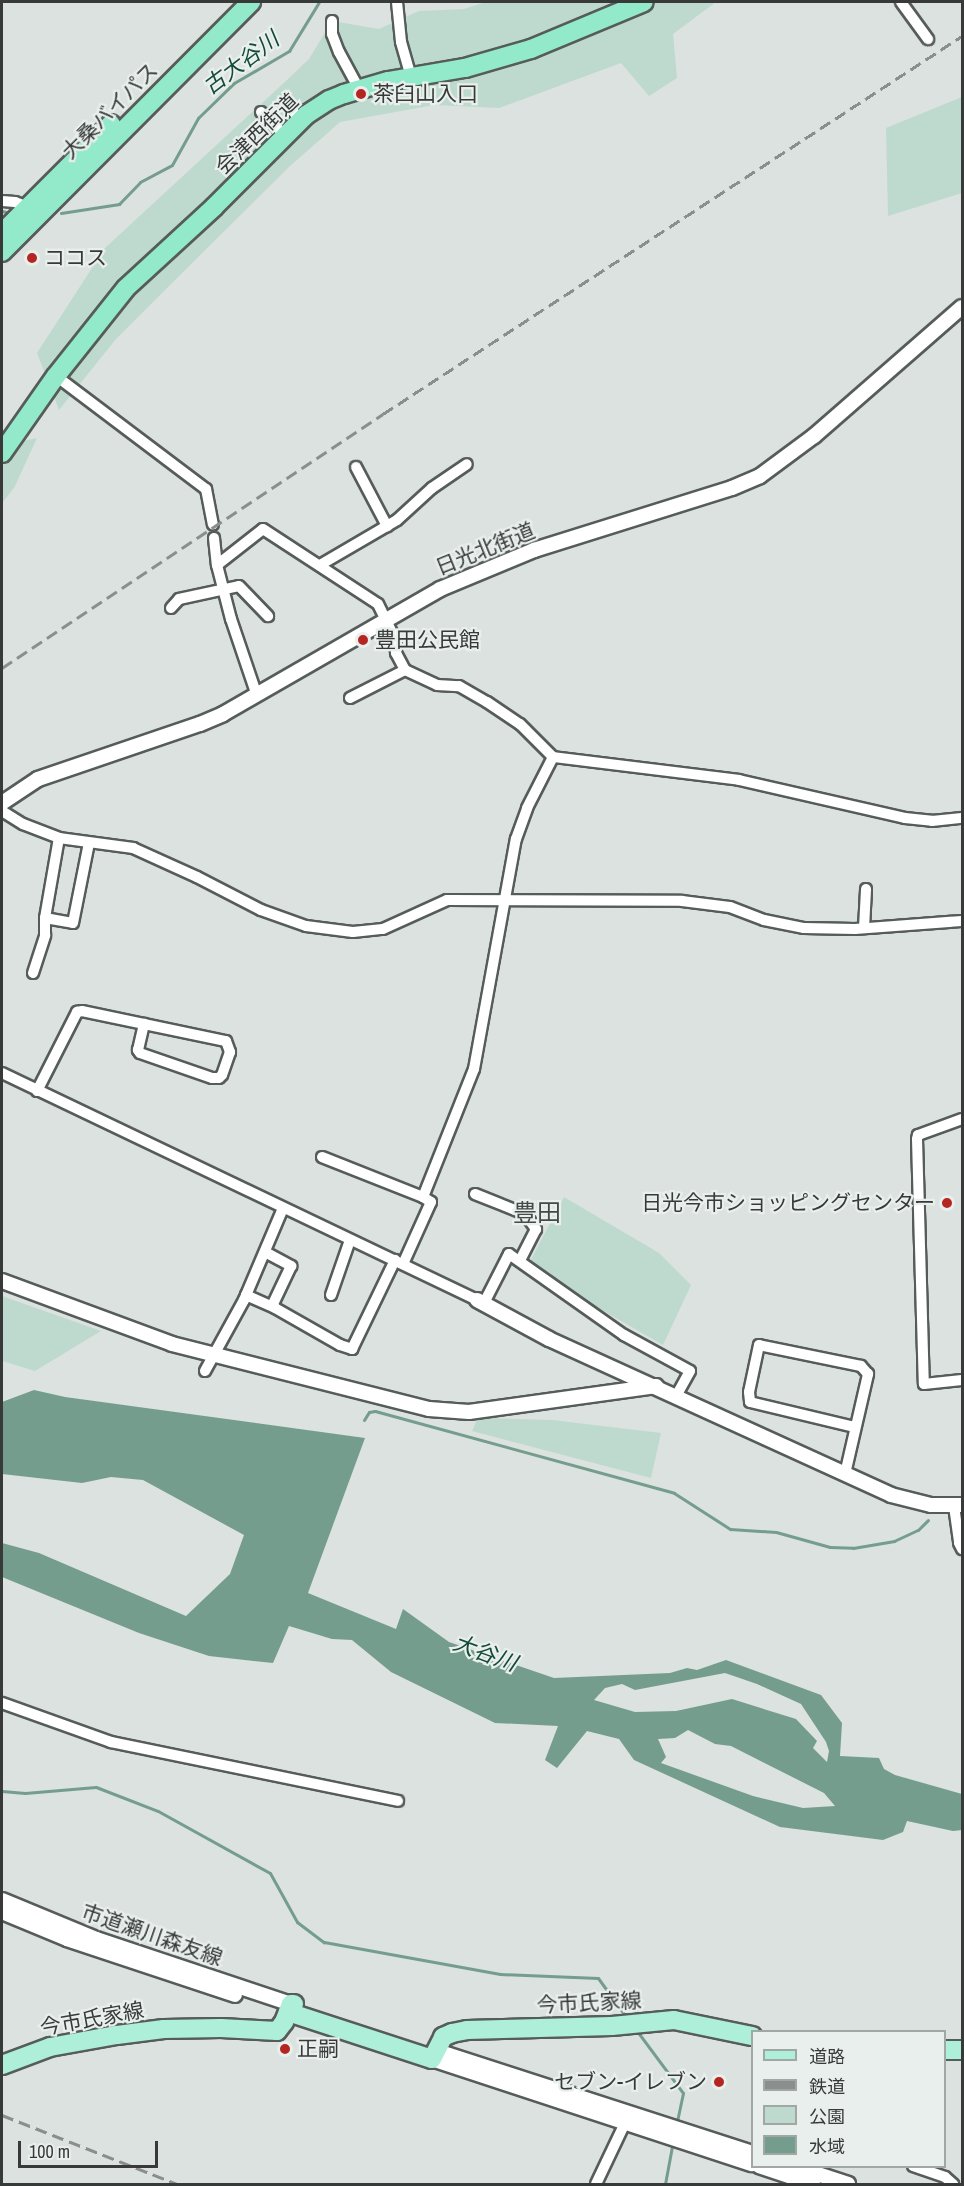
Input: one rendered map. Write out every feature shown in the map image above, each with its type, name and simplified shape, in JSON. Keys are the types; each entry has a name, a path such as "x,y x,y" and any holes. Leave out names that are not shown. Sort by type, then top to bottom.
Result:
{"highway":[{"name":"大桑バイパス","path":"2,252 34,210 234,2"},
{"name":"大桑バイパス","path":"2,233 34,210 251,2"},
{"name":"会津西街道","path":"2,453 56,376 126,288 214,207 300,121 329,100 359,89 465,68 531,49 620,6 644,2"}],"main road":[{"path":"290,2008 434,2055"},
{"name":"今市氏家線","path":"2,2065 50,2047 117,2035 164,2030 221,2028 277,2031 290,2008"},
{"name":"今市氏家線","path":"434,2055 443,2037 452,2032 467,2030 612,2026 674,2020 751,2036"},
{"path":"946,2050 963,2050"}],"street":[{"path":"397,2 400,42 411,77"},
{"path":"904,2 928,39"},
{"path":"332,21 332,34 339,52 359,89"},
{"path":"287,102 300,121"},
{"path":"261,112 285,135"},
{"path":"2,201 34,210"},
{"name":"日光北街道","path":"2,803 38,779 200,724 256,696 440,589 534,550 732,488 760,476 814,436 963,307"},
{"path":"56,376 206,489 213,524"},
{"path":"320,565 398,520 432,488 466,464"},
{"path":"356,467 387,526"},
{"path":"217,565 263,529 378,604 395,639 396,653 405,670 436,685 459,686 487,702 520,724 553,757 739,780 905,818 932,821 963,818"},
{"path":"214,538 217,565 231,619 256,696"},
{"path":"171,608 179,599 239,586 268,616"},
{"path":"350,698 405,670"},
{"path":"423,1197 474,1069 521,823 553,757"},
{"path":"2,811 23,824 59,838 133,849 197,877 261,910 306,926 353,932 382,929 447,900 682,901 730,907 764,920 804,928 864,928 963,921"},
{"path":"33,973 45,935 45,918 59,838"},
{"path":"45,918 73,922 89,843"},
{"path":"864,928 866,890"},
{"path":"38,1091 77,1012 144,1024 226,1041 230,1048 222,1075 212,1077 140,1053 138,1050 144,1024"},
{"path":"2,1073 399,1262 549,1339 845,1474 909,1501 958,1505 959,1543 963,1549"},
{"path":"963,1119 918,1135 917,1139 924,1384 963,1380"},
{"path":"246,1295 272,1306 340,1345 352,1349 431,1202 322,1157"},
{"path":"475,1194 525,1214 537,1229 520,1261"},
{"path":"205,1371 246,1295 283,1208"},
{"path":"331,1295 350,1240"},
{"path":"265,1252 291,1266 272,1306"},
{"path":"480,1302 509,1254 624,1335 690,1371 676,1396"},
{"path":"2,1281 104,1321 214,1355 368,1394 448,1411 510,1408 585,1394 656,1386"},
{"path":"845,1474 868,1374 861,1366 759,1346 749,1392 750,1402 854,1427"},
{"path":"2,1703 111,1742 398,1801"},
{"name":"市道瀬川森友線","path":"2,1900 96,1939 290,2008"},
{"name":"市道瀬川森友線","path":"2,1912 96,1950 290,2008"},
{"path":"434,2055 626,2123 751,2163"},
{"path":"434,2055 751,2152"},
{"path":"596,2184 626,2123"},
{"path":"765,2168 813,2184"},
{"path":"799,2168 848,2184"},
{"path":"919,2168 945,2176 953,2184"}],"green space":[{"path":"486,2 716,2 673,34 677,78 649,96 621,63 499,108 434,105 340,122 289,167 116,339 59,410 37,353 105,248 309,59 332,21 379,29 419,11 464,9"},
{"path":"962,97 962,193 888,216 886,128"},
{"path":"2,435 23,441 37,438 14,488 2,503"},
{"path":"564,1197 659,1253 691,1285 663,1345 527,1267"},
{"path":"2,1296 101,1331 35,1371 2,1361"},
{"path":"478,1418 552,1420 661,1433 651,1478 472,1431"}],"water":[{"path":"34,1390 65,1397 365,1438 308,1593 396,1629 403,1609 449,1642 554,1678 670,1673 687,1668 697,1670 726,1660 821,1695 842,1723 840,1756 879,1758 884,1769 895,1775 962,1794 962,1830 953,1831 907,1821 903,1832 883,1840 780,1827 634,1760 619,1739 587,1731 557,1768 545,1760 558,1726 495,1723 391,1672 352,1640 332,1639 289,1626 273,1663 209,1656 139,1633 2,1577 2,1543 39,1553 186,1616 230,1574 244,1535 143,1480 111,1477 82,1483 2,1474 2,1402","holes":["725,1673 757,1684 801,1704 826,1742 829,1751 827,1762 813,1748 817,1741 796,1719 732,1699 676,1711 635,1712 594,1700 605,1688 622,1684 635,1690","688,1730 715,1744 731,1746 824,1793 835,1806 803,1808 753,1796 661,1763 666,1757 658,1739 675,1738"]}],"waterway":[{"name":"古大谷川","path":"61,213 119,204 140,182 172,165 198,118 234,83 289,51 319,2"},
{"name":"古大谷川","path":"2,211 6,212"},
{"path":"364,1420 369,1412 375,1411 674,1493 730,1529 776,1532 830,1547 853,1548 894,1541 918,1530 928,1520"},
{"path":"2,1791 25,1793 96,1787 158,1811 270,1873 297,1922 324,1942 500,1974 598,1978 624,2014"},
{"path":"637,2031 683,2093 676,2126"},
{"path":"665,2184 673,2141"}],"railway":[{"path":"2,668 383,414 962,36"},
{"path":"2,2115 177,2184"}],"place":[{"name":"茶臼山入口","path":"361,94"},
{"name":"ココス","path":"32,258"},
{"name":"豊田公民館","path":"363,640"},
{"name":"日光今市ショッピングセンター","path":"947,1203"},
{"name":"正嗣","path":"285,2049"},
{"name":"セブン-イレブン","path":"719,2082"}],"district":[{"name":"豊田","path":"537,1213"}],"water label":[{"name":"大谷川","path":"485,1653"}]}
